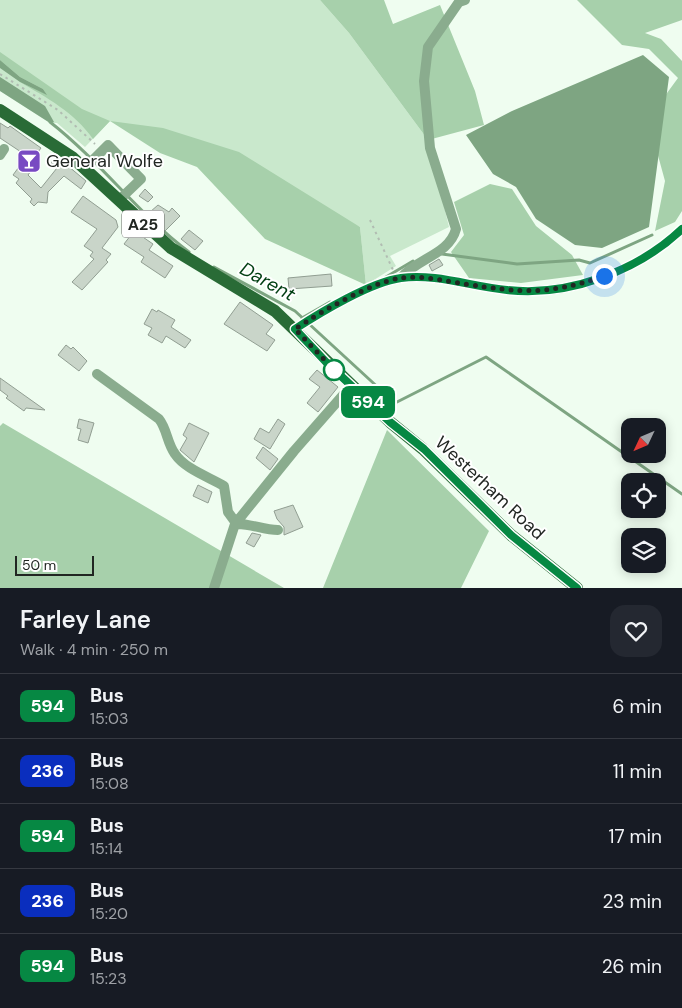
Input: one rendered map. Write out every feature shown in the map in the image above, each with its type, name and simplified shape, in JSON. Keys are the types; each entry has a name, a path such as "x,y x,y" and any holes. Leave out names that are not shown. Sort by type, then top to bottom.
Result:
{"main road":[{"name":"A25","path":"0,110 42,135 94,159 151,232 171,248 253,297 298,327"},
{"name":"Westerham Road","path":"298,327 352,386 424,449 511,535 577,588"}],"street":[{"path":"399,278 409,268 446,248 454,238 456,229 430,148 424,81 428,47 459,2 465,0"},
{"path":"94,159 108,145 141,179 124,195"},
{"path":"298,327 313,317 365,290 399,278 426,278 508,290 537,292 575,286 618,270 660,249 682,229"},
{"path":"97,374 159,419 165,426 175,454 181,461 224,486 228,512 236,524"},
{"path":"214,588 236,524 294,451 352,386"},
{"path":"236,524 244,523 268,530 278,530"}],"path":[{"path":"0,74 58,110 94,159"},
{"path":"370,220 399,278"}],"shaded area":[{"path":"0,0 320,0 349,33 428,140 449,227 390,256 396,266 366,285 360,227 110,121 85,147 57,123 50,123 0,91"},
{"path":"320,0 384,0 393,24 440,5 475,91 484,125 428,140 349,33"},
{"path":"577,0 682,0 682,20 645,33 661,39 682,61 682,211 675,222 655,231 665,181 648,119 678,78 649,49 622,45"},
{"path":"0,52 82,109 110,121 93,139 86,129 69,113 20,82 46,94 43,89 20,77 0,60"},
{"path":"643,55 669,77 649,227 602,248 575,245 536,219 516,187 493,174 466,135 512,111"},
{"path":"0,60 20,77 43,89 47,95 20,82 0,68"},
{"path":"0,77 45,106 54,122 50,123 0,91"},
{"path":"110,121 163,128 239,152 360,227 366,285 265,239 197,167 160,153"},
{"path":"490,184 512,189 536,226 572,255 583,275 521,283 469,278 451,252 464,235 454,202"},
{"path":"3,423 284,588 0,588 0,426"},
{"path":"387,430 489,531 461,588 323,588"}],"building":[{"path":"0,123 8,128 10,126 41,148 33,159 37,163 28,175 41,188 57,168 51,163 56,156 86,181 81,189 64,176 48,192 47,203 38,202 34,206 30,202 32,199 16,183 19,179 13,175 27,156 0,138"},
{"path":"145,189 153,197 148,202 139,196"},
{"path":"83,196 116,220 118,227 102,248 111,254 106,260 108,262 82,290 72,282 94,259 90,256 93,252 84,246 97,229 71,212"},
{"path":"158,205 169,212 172,208 180,216 165,231 157,225 160,222 150,212"},
{"path":"189,230 203,241 195,250 181,239"},
{"path":"134,231 153,244 149,250 173,266 165,278 141,262 144,257 124,244"},
{"path":"439,259 443,265 432,271 429,265"},
{"path":"331,274 332,286 289,289 288,278"},
{"path":"240,302 273,325 266,334 275,340 267,351 224,324"},
{"path":"152,309 157,312 158,310 175,320 171,327 191,340 185,348 166,336 162,343 148,335 152,328 144,324"},
{"path":"66,345 71,349 73,347 87,361 79,371 58,355"},
{"path":"317,370 338,387 318,412 307,403 320,387 309,379"},
{"path":"0,378 45,410 26,408 24,411 6,398 8,396 0,390"},
{"path":"79,419 94,423 88,443 78,440 81,429 77,428"},
{"path":"278,419 285,424 270,449 254,439 260,428 269,433"},
{"path":"189,423 209,433 194,462 180,450 187,438 183,435"},
{"path":"263,447 278,459 270,470 256,458"},
{"path":"198,485 212,492 208,503 193,496"},
{"path":"293,505 303,527 284,535 284,527 277,519 274,511"},
{"path":"252,533 261,535 254,547 246,543"}],"waterway":[{"name":"Darent","path":"50,122 86,153 170,237 189,252"},
{"path":"442,254 517,264 579,260 590,263 652,235"},
{"path":"386,277 413,261"},
{"name":"Darent","path":"214,267 295,311 395,403 486,357 682,494"},
{"path":"302,318 330,302"}],"bus line":[{"name":"594","path":"577,588 511,535 424,449 390,422 326,362 295,329 322,312 365,290 401,278 426,278 508,290 537,292 575,286 618,270 660,249 682,229"}],"place":[{"name":"General Wolfe","path":"29,161"}],"route":[{"path":"334,370 338,374 295,329 322,312 365,290 401,278 426,278 508,290 537,292 575,286 604,276"}]}
